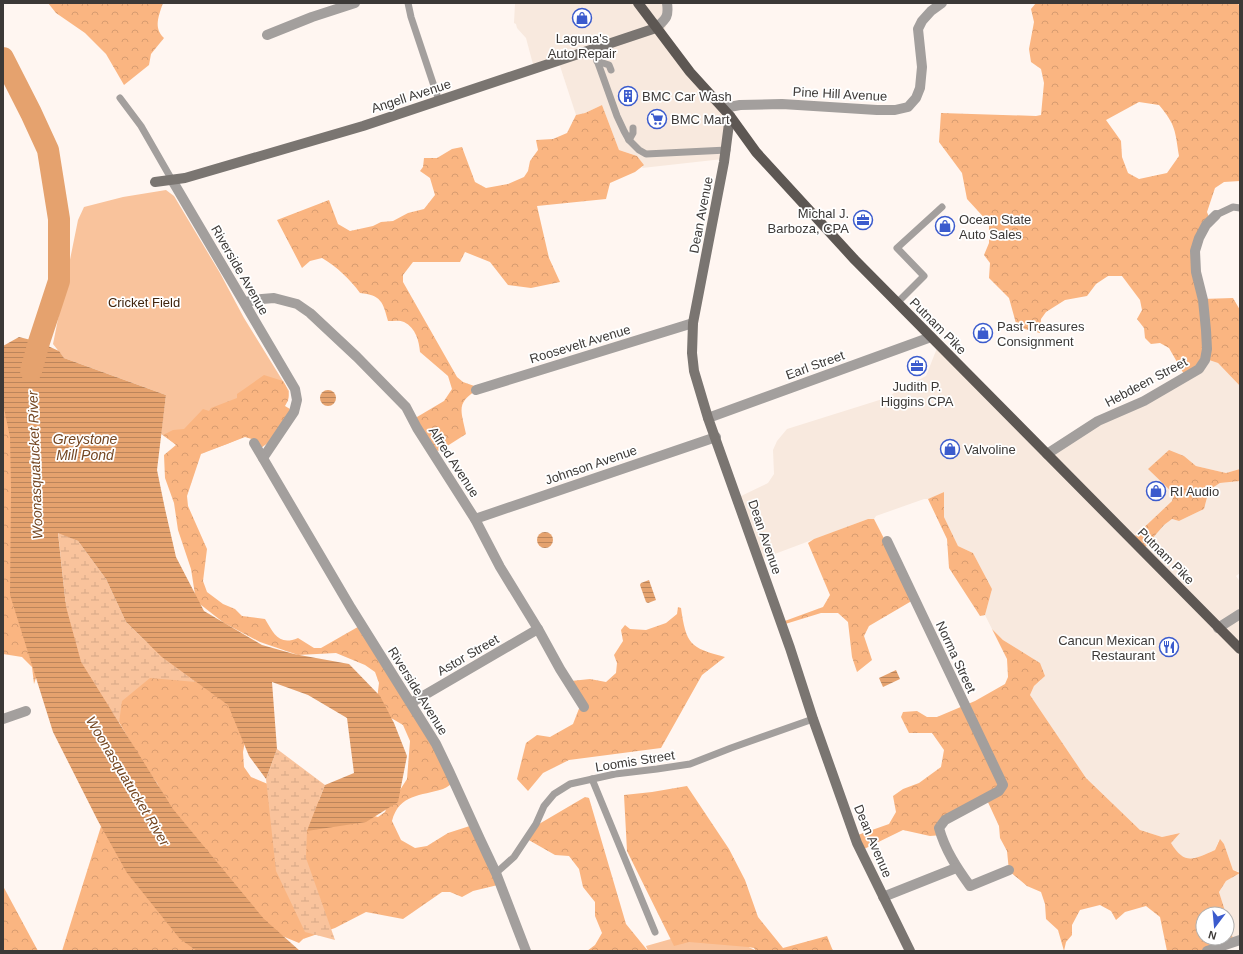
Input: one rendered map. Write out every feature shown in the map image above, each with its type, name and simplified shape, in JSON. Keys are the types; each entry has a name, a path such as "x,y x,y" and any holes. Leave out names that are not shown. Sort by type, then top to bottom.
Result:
{"main road":[{"name":"Putnam Pike","path":"638,3 690,72 727,112 756,152 854,260 1240,649"}],"street":[{"path":"267,35 355,3"},
{"path":"656,28 666,19 668,14 667,3"},
{"name":"Pine Hill Avenue","path":"727,112 740,105 782,104 883,110 895,110 908,107 916,98 920,88 922,67 918,29 930,11 942,3"},
{"name":"Angell Avenue","path":"155,182 193,176 310,142 439,101 656,28"},
{"name":"Dean Avenue","path":"727,112 727,150 693,323 692,353 694,371 708,418 790,648 813,719 857,843 910,951"},
{"name":"Riverside Avenue","path":"172,180 295,389 297,400 294,412 263,458"},
{"name":"Hebdeen Street","path":"1046,454 1098,421 1144,401 1199,369 1205,360 1207,343 1203,300 1196,272 1195,251 1198,238 1206,225 1216,214"},
{"name":"Alfred Avenue","path":"245,302 274,298 297,304 310,313 357,357 406,407 417,428 475,519 500,567 584,707"},
{"name":"Roosevelt Avenue","path":"476,390 693,323"},
{"name":"Earl Street","path":"708,418 931,337"},
{"name":"Johnson Avenue","path":"475,519 716,437"},
{"name":"Riverside Avenue","path":"254,443 351,608 436,744 496,873 526,951"},
{"name":"Norma Street","path":"887,541 1003,785 999,791 945,820 939,828 956,868"},
{"path":"1218,628 1240,614"},
{"name":"Astor Street","path":"411,703 538,629"},
{"path":"3,719 26,711"},
{"path":"884,897 956,868 970,886 1009,870"},
{"path":"1207,951 1240,940"}],"lane":[{"path":"408,3 411,17 439,101"},
{"path":"593,49 617,116 629,140 639,150 646,154 727,150"},
{"path":"597,61 608,65 611,70"},
{"name":"Riverside Avenue","path":"120,98 141,126 172,180"},
{"path":"629,140 633,133 633,128"},
{"path":"897,303 924,276 897,248 942,207"},
{"path":"1216,214 1233,207 1240,208"},
{"name":"Loomis Street","path":"496,873 514,857 536,824 544,806 554,794 570,784 615,774 657,770 690,764 813,719"},
{"path":"592,779 655,932"}],"shaded area":[{"path":"515,3 667,3 668,20 664,32 725,111 723,159 642,168 644,165 637,156 619,150 602,105 585,113 576,115 559,63 534,68 526,38 514,23"},
{"path":"939,343 1050,452 1100,421 1137,406 1206,359 1218,363 1240,386 1240,469 1226,473 1196,466 1184,456 1172,501 1135,536 1164,525 1172,519 1179,521 1204,509 1209,490 1220,483 1240,481 1240,573 1236,576 1240,582 1240,872 1233,870 1224,844 1219,840 1215,850 1199,857 1186,859 1178,854 1171,843 1179,833 1162,837 1140,830 1086,778 1030,695 1034,686 1041,680 1040,663 1003,640 992,629 985,615 992,589 973,553 958,546 944,517 944,492 928,499 924,499 876,516 874,519 868,519 761,559 739,497 768,483 774,474 773,450 777,441 787,429 889,397 895,392 926,376"},
{"path":"1240,873 1240,941 1235,942 1235,906 1223,906 1219,892 1226,881"}],"green space":[{"path":"48,3 163,3 158,26 164,38 151,54 149,65 124,85 106,54 85,33 56,13"},
{"path":"1036,3 1235,3 1240,5 1240,181 1224,182 1215,188 1207,212 1211,222 1198,238 1202,299 1233,298 1240,310 1240,386 1218,363 1206,359 1185,376 1169,348 1160,343 1151,344 1145,338 1144,328 1137,319 1142,310 1140,300 1122,276 1108,276 1096,284 1087,296 1065,300 1046,312 1041,319 1040,333 1017,327 1009,298 989,278 990,263 984,255 989,243 989,223 967,199 962,173 939,142 941,113 1041,115 1044,83 1041,69 1031,62 1029,49 1034,22 1031,9","holes":["1139,102 1159,105 1172,123 1177,140 1179,156 1167,173 1139,179 1128,173 1122,157 1121,141 1106,120"]},
{"path":"602,105 619,150 637,156 644,165 635,172 610,183 606,199 537,206 549,258 560,282 531,288 508,285 490,262 465,252 460,262 413,262 403,275 403,282 457,377 463,382 480,388 472,393 463,403 462,412 466,434 441,450 436,451 417,421 417,417 444,401 452,389 448,376 420,352 416,335 408,325 401,321 388,321 380,301 373,296 360,293 333,265 322,258 310,261 302,268 277,220 329,200 338,224 350,231 373,226 381,222 393,221 408,213 424,209 435,195 430,178 420,171 423,167 424,158 437,158 452,149 462,147 475,182 486,188 508,184 524,177 528,171 530,161 538,150 536,140 553,139 567,133 576,115 585,113"},
{"name":"Cricket Field","path":"166,190 174,196 220,273 244,318 289,391 288,401 255,432 193,456 161,434 166,395 64,358 53,344 78,220 84,207 123,197"},
{"path":"264,375 283,381 287,388 288,394 288,399 285,406 295,412 280,434 261,448 255,440 245,437 201,454 187,496 188,506 207,549 203,581 207,592 223,604 235,609 242,616 265,619 274,634 278,637 286,641 298,638 314,648 321,648 363,624 456,780 443,789 419,795 405,801 400,806 395,812 392,821 401,840 415,848 427,846 448,833 476,824 502,884 473,891 462,897 450,892 442,892 403,919 366,912 335,928 303,939 299,943 275,933 182,833 157,783 143,764 115,715 97,695 82,667 61,600 213,676 248,725 243,752 244,767 251,777 287,792 354,811 378,817 385,812 391,796 400,790 407,779 410,741 403,725 381,712 377,699 379,683 375,672 365,665 336,653 298,655 260,642 224,623 196,601 191,569 178,530 174,503 165,478 164,455 176,445 163,435 173,430 184,429 203,409 209,411 211,408 237,398 237,394"},
{"path":"4,385 40,665 34,684 32,667 22,657 3,654"},
{"path":"1169,450 1184,456 1196,466 1226,473 1240,469 1240,481 1220,483 1209,490 1204,509 1179,521 1172,519 1164,525 1145,547 1135,536 1172,501 1174,494 1148,469"},
{"path":"944,492 944,517 958,546 973,553 992,589 985,615 980,616 949,568 947,539 928,499"},
{"path":"868,519 874,519 915,599 869,626 864,636 872,660 857,672 852,657 848,622 838,613 821,613 782,625 782,622 823,607 830,595 808,543 814,539"},
{"path":"58,532 78,541 106,579 126,622 162,657 196,682 150,678 122,701 119,723 81,662 66,607"},
{"path":"678,607 681,608 685,630 692,643 704,651 725,657 702,675 661,748 569,760 543,773 528,791 517,779 526,743 537,735 550,737 573,724 582,701 571,681 590,679 606,682 616,673 617,663 614,655 623,641 621,630 625,625 630,629 646,630 666,623 677,614"},
{"path":"992,629 1003,640 1040,663 1045,676 1034,686 1030,695 1086,778 1140,830 1162,837 1180,833 1171,843 1181,855 1186,858 1196,858 1215,850 1220,839 1224,844 1233,870 1240,873 1226,881 1219,892 1223,906 1195,906 1195,946 1222,946 1207,951 1167,951 1160,917 1146,906 1125,912 1116,920 1111,911 1100,905 1080,910 1072,925 1072,935 1066,942 1064,951 1058,930 1046,919 1045,904 1041,892 1027,886 1009,871 1007,851 1000,838 999,826 986,798 941,821 942,835 930,836 903,830 860,851 855,836 889,824 896,812 893,796 903,789 919,783 941,767 944,750 932,733 909,733 901,717 903,712 917,711 927,717 937,717 975,701 1005,684 1008,677 1007,659"},
{"path":"277,749 325,785 307,831 306,858 335,940 305,932 276,871 266,779"},
{"path":"687,786 729,849 745,880 758,917 783,948 827,936 833,951 756,951 754,948 748,947 689,942 674,946 627,851 624,795"},
{"path":"585,797 589,798 626,924 648,951 587,951 595,945 602,933 595,916 595,902 583,887 579,869 569,856 555,855 527,839 539,824"},
{"path":"108,804 201,951 62,951"},
{"path":"3,886 38,951 3,951"},
{"path":"678,937 736,941 757,951 648,951 646,946"}],"water":[{"name":"Greystone Mill Pond","path":"19,337 39,342 59,351 64,358 166,395 157,470 176,557 204,611 262,645 294,654 349,664 380,696 394,723 407,756 398,802 366,822 307,831 325,785 354,773 347,718 308,695 272,682 277,749 266,779 249,756 228,705 162,657 126,622 106,579 78,541 58,533 66,607 81,662 173,809 264,919 300,951 197,951 180,939 127,873 98,821 53,732 10,595 10,437 3,404 3,346"},
{"path":"328,390 334,392 336,398 334,404 328,406 322,404 320,398 322,392"},
{"path":"542,532 548,532 553,537 551,546 548,548 542,548 537,543 537,537"},
{"path":"649,580 656,600 648,603 646,602 640,585 641,583"},
{"path":"896,670 900,679 883,687 879,678"}],"waterway":[{"name":"Woonasquatucket River","path":"3,58 48,150 59,219 59,281 31,371"}],"place":[{"name":"Laguna's Auto Repair","path":"582,18"},
{"name":"BMC Car Wash","path":"628,96"},
{"name":"BMC Mart","path":"657,119"},
{"name":"Michal J. Barboza, CPA","path":"863,220"},
{"name":"Ocean State Auto Sales","path":"945,226"},
{"name":"Past Treasures Consignment","path":"983,333"},
{"name":"Judith P. Higgins CPA","path":"917,366"},
{"name":"Valvoline","path":"950,449"},
{"name":"RI Audio","path":"1156,491"},
{"name":"Cancun Mexican Restaurant","path":"1169,647"}]}
